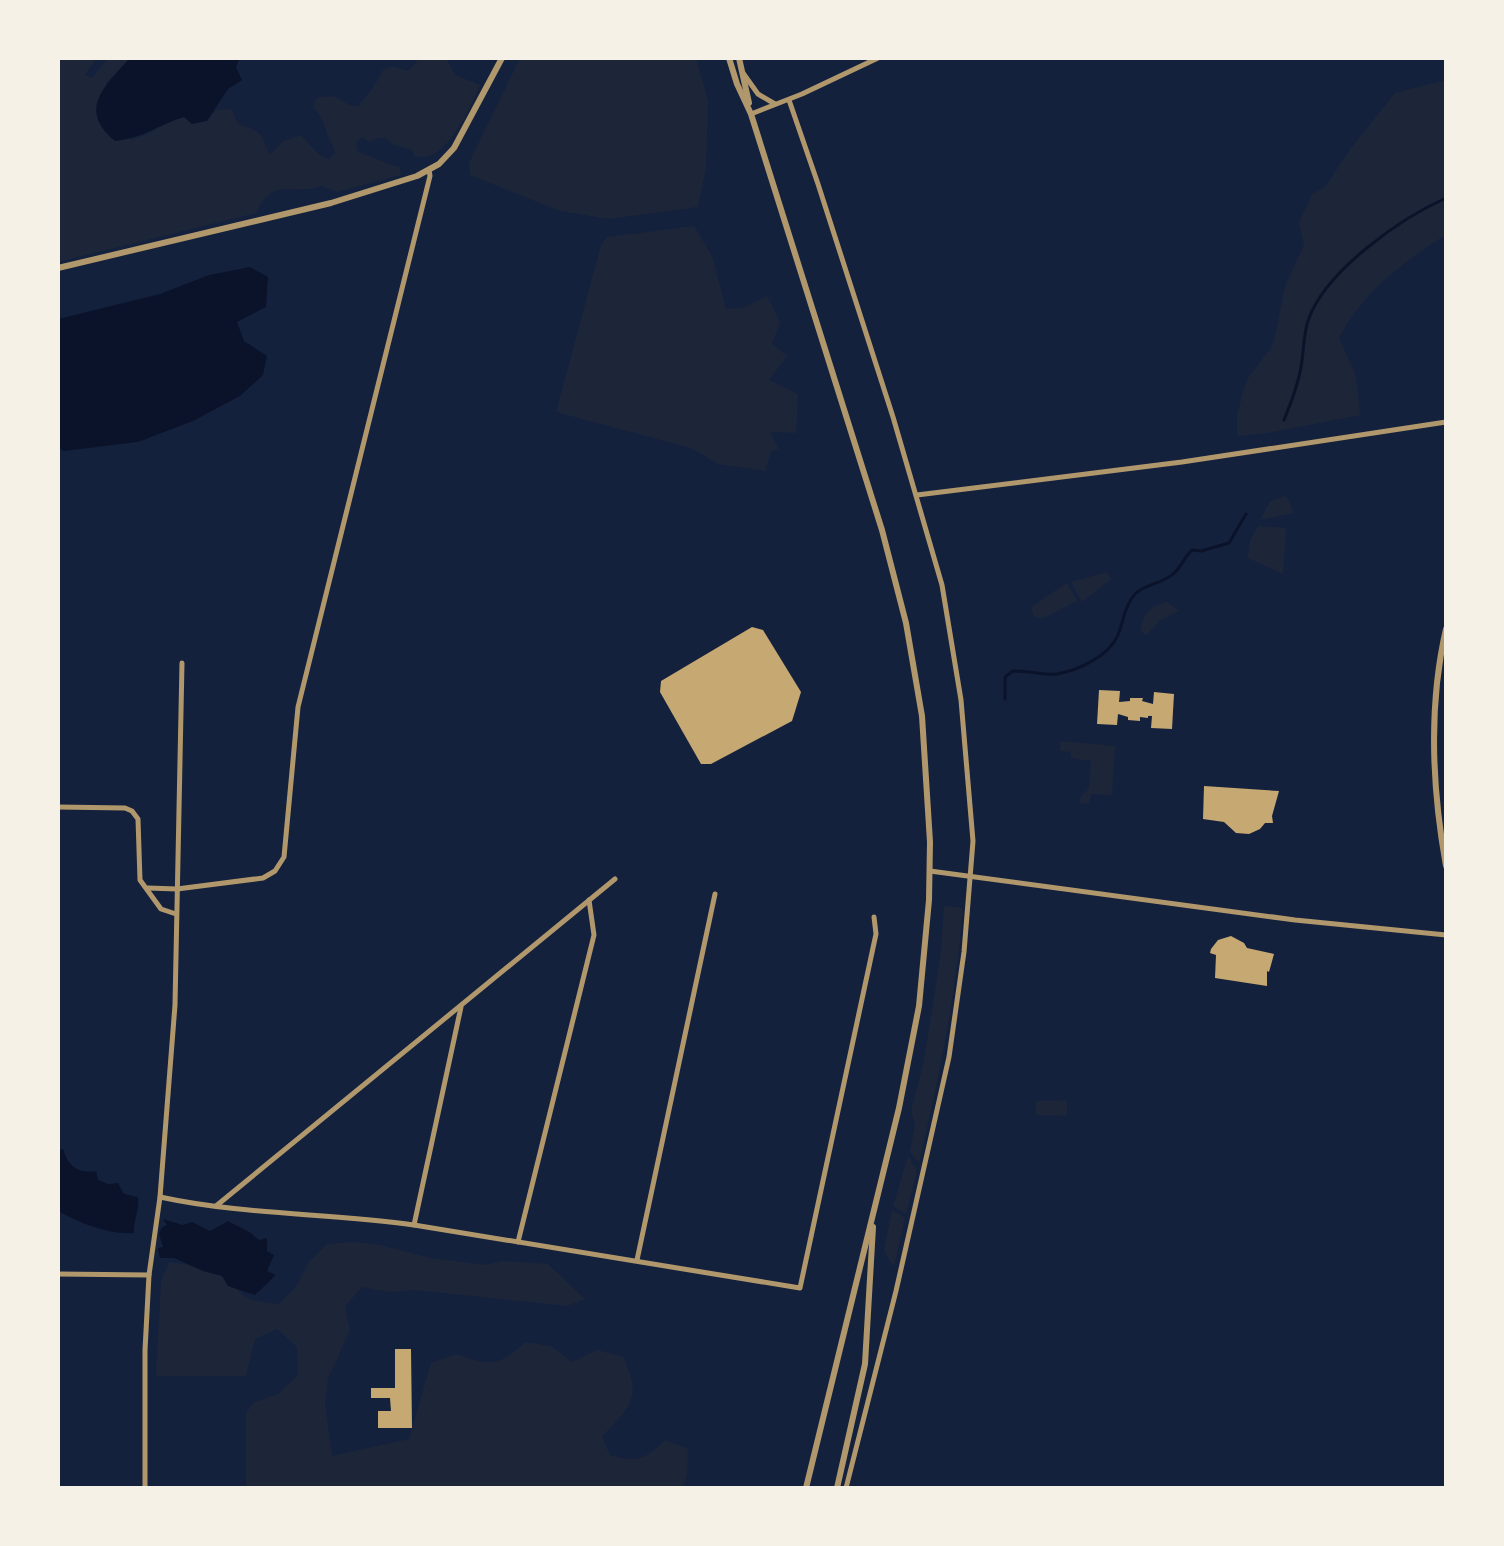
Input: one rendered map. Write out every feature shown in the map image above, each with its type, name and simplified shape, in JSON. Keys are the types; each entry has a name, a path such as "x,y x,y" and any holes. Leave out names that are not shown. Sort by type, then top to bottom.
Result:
{"street":[{"path":"58,268 331,203 417,176 429,170 454,148 502,58"},
{"path":"729,58 737,84 751,112"},
{"path":"739,58 751,112 882,530 906,623 923,731 930,871 919,1006 899,1108 809,1486"},
{"path":"751,112 789,100 878,58"},
{"path":"743,73 758,94 776,105"},
{"path":"789,100 917,495 942,585 961,700 972,818 972,877 949,1057 896,1291 846,1488"},
{"path":"148,888 177,889 263,878 275,871 284,857 298,707 401,299 429,170"},
{"path":"917,495 1151,466 1446,422"},
{"path":"1446,629 1438,673 1434,750 1439,825 1446,866"},
{"path":"145,1488 145,1350 149,1275 160,1197 175,1005 182,663"},
{"path":"58,807 125,808 132,811 140,825 139,874 154,902 161,909 176,914"},
{"path":"930,871 1295,920 1446,935"},
{"path":"216,1207 615,879"},
{"path":"637,1260 715,894"},
{"path":"518,1242 594,935 589,900"},
{"path":"160,1197 216,1207 414,1225 800,1288 876,934 874,917"},
{"path":"414,1225 461,1006"},
{"path":"837,1488 867,1345 874,1211"},
{"path":"58,1274 149,1275"}],"shaded area":[{"path":"58,58 97,58 85,75 92,78 108,58 130,58 106,83 131,140 151,133 160,124 185,117 207,121 216,110 231,109 238,124 260,134 271,154 283,141 301,135 319,155 328,159 335,151 313,107 317,98 334,96 349,105 358,106 383,70 392,66 408,71 420,58 446,58 455,75 480,85 455,133 432,155 415,157 411,149 393,145 386,138 369,142 362,137 356,143 358,152 400,167 401,175 337,192 321,186 283,189 269,194 256,213 58,262"},
{"path":"130,58 240,58 236,67 242,80 228,89 207,121 192,124 184,117 134,137 115,141 104,129 96,108 104,88"},
{"path":"520,58 696,58 708,101 706,167 698,207 609,219 560,211 470,175 469,163"},
{"path":"1446,80 1446,235 1385,279 1348,322 1339,338 1356,376 1360,415 1237,436 1237,415 1243,392 1248,378 1270,349 1275,337 1285,286 1304,245 1299,223 1312,194 1325,187 1351,148 1395,93"},
{"path":"694,226 712,256 726,309 743,308 767,296 780,322 772,344 787,356 769,380 798,394 796,433 770,432 779,449 771,451 765,471 718,464 691,448 556,412 601,245 607,237"},
{"path":"250,267 268,277 266,307 237,322 244,341 267,356 263,375 240,396 193,421 138,442 64,451 58,447 58,319 160,294 209,275"},
{"path":"1286,496 1294,513 1260,520 1270,501"},
{"path":"1258,526 1286,528 1283,574 1248,558 1250,540"},
{"path":"1107,572 1111,579 1082,602 1071,582"},
{"path":"1067,583 1077,601 1044,618 1034,617 1031,607"},
{"path":"1167,602 1179,611 1160,620 1146,636 1141,630 1146,615 1152,608"},
{"path":"1061,741 1115,746 1112,795 1091,794 1089,804 1079,803 1081,796 1089,789 1091,761 1071,758 1071,752 1060,751"},
{"path":"944,906 963,908 960,940 946,1036 919,1163 910,1152 915,1125 911,1111 923,1065 933,1004"},
{"path":"1067,1100 1067,1116 1036,1115 1036,1101"},
{"path":"63,1149 75,1168 96,1171 98,1180 108,1184 118,1183 124,1194 138,1197 134,1233 104,1230 58,1211 58,1150"},
{"path":"908,1156 917,1170 906,1214 893,1206"},
{"path":"892,1210 905,1218 894,1267 884,1251"},
{"path":"163,1219 183,1225 192,1222 210,1231 228,1221 259,1240 267,1238 267,1251 274,1255 267,1271 276,1275 255,1295 228,1286 222,1276 174,1258 160,1258 158,1248 163,1247 159,1234 162,1227 167,1225"},
{"path":"353,1242 484,1265 503,1261 548,1264 585,1299 567,1306 415,1290 389,1292 362,1287 345,1307 350,1331 328,1378 325,1404 332,1456 409,1439 431,1363 456,1354 477,1361 493,1362 507,1357 525,1342 551,1346 572,1362 597,1350 623,1357 633,1393 626,1409 602,1437 610,1455 640,1458 665,1440 688,1449 687,1475 682,1488 246,1488 246,1413 253,1403 278,1394 298,1375 297,1347 277,1329 255,1339 246,1376 156,1376 161,1281 169,1262 228,1274 237,1289 248,1298 279,1304 297,1285 309,1262 327,1244"}],"building":[{"path":"752,627 763,630 801,692 792,721 711,764 701,764 660,692 661,681"},
{"path":"1099,690 1120,691 1119,702 1143,698 1142,701 1153,704 1154,692 1174,694 1172,729 1151,728 1152,716 1140,717 1140,721 1128,720 1128,717 1118,714 1117,725 1097,724"},
{"path":"1204,786 1279,791 1273,823 1265,823 1249,834 1236,833 1224,822 1203,819"},
{"path":"1231,936 1247,948 1274,954 1267,971 1267,986 1215,978 1216,955 1210,953 1211,949 1218,940"},
{"path":"395,1349 411,1349 412,1428 378,1428 378,1411 391,1411 390,1398 371,1398 371,1388 395,1388"}],"waterway":[{"path":"1284,420 1300,374 1307,324 1318,300 1348,264 1367,248 1408,218 1446,198"},
{"path":"1005,699 1005,677 1013,671 1057,674 1101,656 1114,643 1135,594 1173,574 1192,550 1201,551 1229,543 1246,514"}]}
